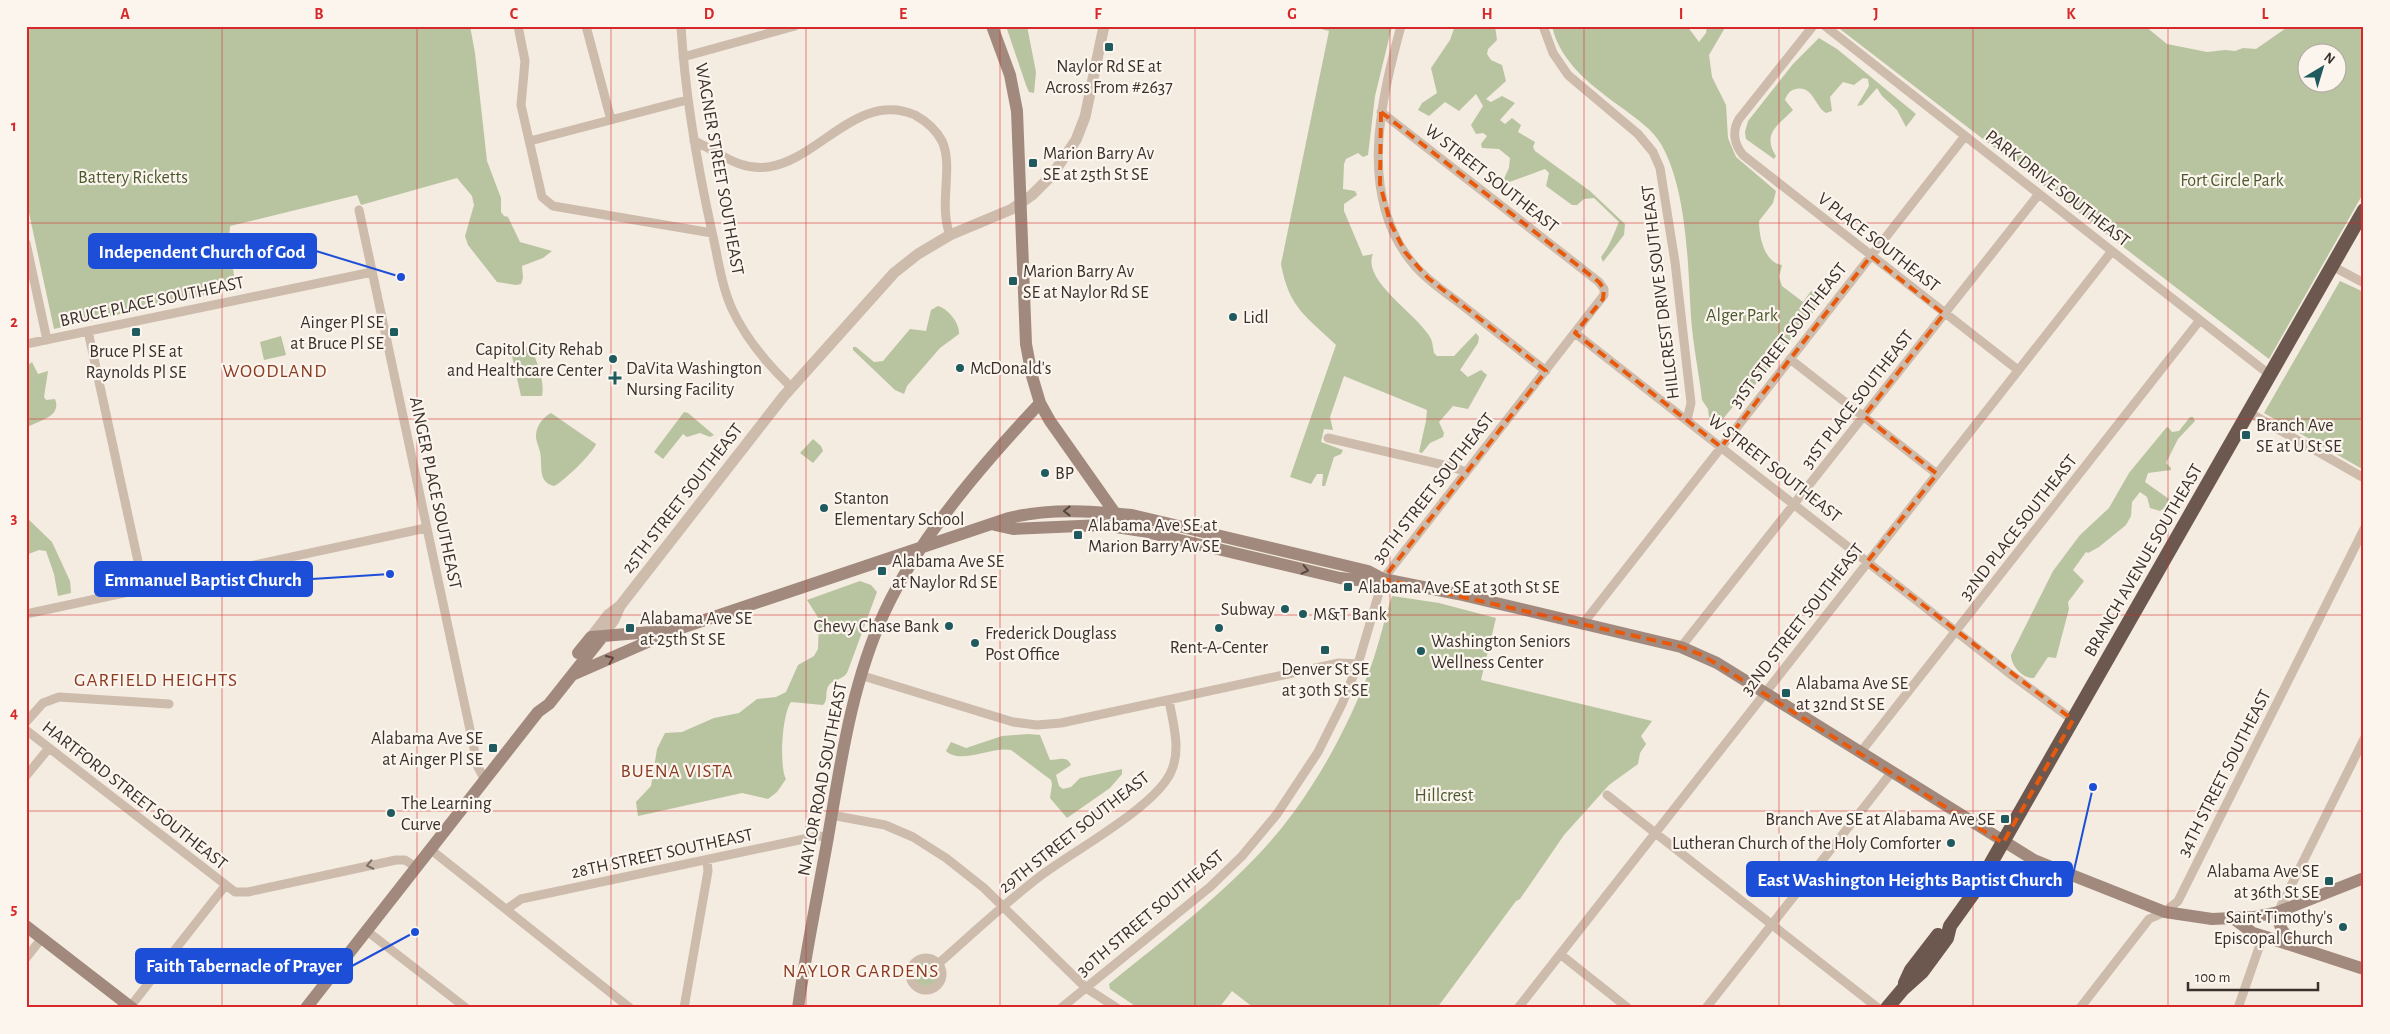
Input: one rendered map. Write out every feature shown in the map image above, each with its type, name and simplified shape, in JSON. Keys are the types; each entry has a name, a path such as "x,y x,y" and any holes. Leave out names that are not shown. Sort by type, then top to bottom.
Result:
{"highway":[{"name":"BRANCH AVENUE SOUTHEAST","path":"1887,1008 1903,988 1911,970 1943,929 1950,926 1975,892 2364,210"}],"main road":[{"path":"992,26 1006,65 1015,102 1026,344 1040,403 1052,424 1116,513 1121,528"},
{"name":"NAYLOR ROAD SOUTHEAST","path":"798,1008 850,716 860,675 886,609 920,548 964,492 1040,403"},
{"path":"572,675 675,630 995,524 1030,514 1061,511 1132,514 1368,571 1383,579 1458,594 1582,625 1682,647 1717,663 2003,843 2050,867 2165,912 2212,919 2234,919 2278,912 2364,878"},
{"path":"995,524 1013,529 1078,525 1121,528 1340,578 1366,581 1383,579"},
{"path":"538,712 543,699 597,636 675,630"},
{"path":"306,1008 538,712 549,704 572,675 597,636"},
{"path":"2278,912 2278,923 2288,938 2316,953"},
{"path":"2234,919 2253,933 2364,969"},
{"path":"26,926 131,1007"}],"street":[{"path":"518,26 524,60 521,105 542,197 550,206 712,233"},
{"path":"586,26 611,120"},
{"name":"WAGNER STREET SOUTHEAST","path":"681,26 694,141 712,233 726,290 735,314 762,356 791,387"},
{"path":"683,57 795,26"},
{"path":"1021,204 1052,175 1076,140 1089,103 1104,26"},
{"path":"1401,26 1381,112 1378,143 1380,184 1390,222 1405,252 1428,278 1546,371"},
{"name":"HILLCREST DRIVE SOUTHEAST","path":"1543,26 1553,53 1568,75 1638,134 1653,152 1660,168 1670,225 1690,393 1690,407 1687,420"},
{"name":"V PLACE SOUTHEAST","path":"1813,26 1747,108 1734,130 1737,145 1743,155 2018,370"},
{"name":"PARK DRIVE SOUTHEAST","path":"1825,26 2270,375"},
{"path":"530,141 688,100"},
{"path":"694,141 735,163 754,167 767,167 789,161 839,128 861,118 890,111 911,114 930,126 943,145 946,160 944,212 950,236"},
{"name":"W STREET SOUTHEAST","path":"1381,112 1600,282 1604,289"},
{"name":"31ST STREET SOUTHEAST","path":"1582,625 1965,136"},
{"name":"31ST PLACE SOUTHEAST","path":"1682,647 2039,194"},
{"name":"25TH STREET SOUTHEAST","path":"597,636 614,620 620,606 791,387 894,273 918,254 950,236 997,217 1021,204"},
{"name":"AINGER PLACE SOUTHEAST","path":"359,210 478,768 485,780"},
{"path":"26,243 47,340"},
{"name":"32ND STREET SOUTHEAST","path":"1518,1008 2112,251"},
{"path":"2332,266 2364,283"},
{"name":"BRUCE PLACE SOUTHEAST","path":"26,344 372,272"},
{"name":"30TH STREET SOUTHEAST","path":"1061,1008 1205,891 1257,839 1292,794 1318,752 1339,712 1358,664 1383,579 1603,298 1604,289"},
{"name":"32ND PLACE SOUTHEAST","path":"1860,753 2200,320"},
{"path":"88,331 144,589"},
{"name":"W STREET SOUTHEAST","path":"1576,333 1956,632 2073,720"},
{"path":"1790,359 1937,474"},
{"path":"2248,412 2364,478"},
{"path":"1328,438 1452,466 1466,472"},
{"path":"26,614 426,528"},
{"name":"34TH STREET SOUTHEAST","path":"2080,1008 2149,919 2165,912 2178,901 2364,529"},
{"path":"860,675 1022,724 1061,723 1339,663 1358,664"},
{"path":"26,722 42,703 59,697 169,704"},
{"name":"29TH STREET SOUTHEAST","path":"938,964 1043,874 1146,802 1164,783 1174,766 1176,751 1169,700"},
{"name":"HARTFORD STREET SOUTHEAST","path":"26,730 225,886"},
{"path":"2278,912 2364,739"},
{"path":"26,776 49,748"},
{"path":"1706,1008 1891,773"},
{"path":"1607,795 1878,1008"},
{"path":"831,815 885,825 913,837 946,858 1004,907 1086,988 1117,1008"},
{"name":"28TH STREET SOUTHEAST","path":"507,909 521,899 818,836 828,837"},
{"path":"430,849 630,1008"},
{"path":"131,1007 225,886 237,893 248,892 396,860 405,860 416,867"},
{"path":"684,1008 708,871 707,860"},
{"path":"367,931 466,1008"},
{"path":"2238,1008 2262,936"},
{"path":"26,958 42,938"},
{"path":"1560,954 1628,1008"}],"highlighted area":[{"path":"1381,112 1599,282 1604,289 1603,299 1575,333 1721,447 1871,256 1944,314 1864,416 1937,474 1867,562 2073,720 2003,843 1702,655 1679,646 1383,579 1546,371 1428,278 1405,252 1390,222 1380,184"}],"green space":[{"name":"Battery Ricketts","path":"26,26 470,26 475,53 487,161 501,198 501,212 504,216 508,217 520,242 552,251 543,258 522,266 523,278 521,284 497,282 468,245 465,236 474,205 472,196 457,178 361,205 357,195 230,226 229,243 236,288 54,329 26,199"},
{"path":"1006,26 1027,26 1036,72 1034,93 1029,92 1026,85"},
{"path":"1309,26 1392,26 1375,96 1368,155 1363,157 1358,153 1346,159 1344,164 1343,189 1355,191 1357,195 1344,204 1344,211 1363,256 1373,254 1372,264 1375,275 1393,298 1425,330 1431,339 1434,353 1437,356 1454,356 1476,333 1479,337 1478,343 1460,370 1468,377 1481,370 1487,375 1468,409 1453,406 1439,422 1444,433 1443,437 1430,443 1422,453 1419,452 1427,410 1344,376 1330,417 1333,430 1324,429 1321,442 1343,450 1341,454 1334,457 1325,486 1322,486 1323,474 1317,474 1311,484 1290,477 1336,345 1300,310 1284,279 1281,264 1329,31"},
{"path":"1455,26 1495,26 1497,40 1488,49 1487,54 1491,60 1502,65 1506,81 1486,99 1491,102 1502,96 1515,103 1500,120 1505,124 1512,118 1521,125 1518,132 1535,142 1533,147 1535,151 1590,191 1625,224 1624,235 1603,262 1601,257 1610,244 1619,222 1594,198 1584,199 1577,205 1572,205 1546,186 1549,173 1545,169 1501,185 1509,168 1510,158 1499,149 1482,148 1481,144 1487,136 1483,133 1476,134 1471,125 1483,106 1476,94 1459,111 1445,102 1429,116 1418,110 1422,103 1437,93 1431,68 1450,40"},
{"name":"Alger Park","path":"1552,26 1687,26 1699,42 1706,33 1707,26 1726,26 1709,55 1712,77 1726,105 1728,138 1736,157 1776,191 1773,203 1759,221 1764,249 1771,260 1782,265 1779,277 1782,286 1803,302 1811,291 1816,292 1820,297 1816,309 1800,326 1775,361 1718,425 1709,417 1708,409 1702,400 1692,327 1685,228 1670,162 1661,144 1649,129 1591,84 1571,64 1556,40"},
{"name":"Fort Circle Park","path":"1836,26 2145,26 2167,44 2207,52 2235,51 2243,48 2256,49 2289,26 2364,26 2364,192 2269,359"},
{"path":"1819,38 1837,49 1916,114 1906,127 1897,110 1882,96 1877,88 1862,105 1857,106 1869,86 1868,79 1863,78 1854,85 1843,82 1830,97 1832,111 1826,113 1806,90 1794,90 1789,93 1785,100 1793,110 1777,126 1771,136 1770,142 1776,156 1774,159 1746,139 1745,132 1748,121 1793,64"},
{"path":"2340,281 2364,292 2364,470 2264,413"},
{"path":"938,306 946,310 953,317 958,325 959,334 940,348 907,386 904,394 895,390 853,350 853,347 856,347 874,362 883,361 910,329 926,331 931,310"},
{"path":"281,336 286,355 264,360 260,342"},
{"path":"524,346 532,349 536,360 543,390 542,396 521,396 511,352 515,348"},
{"path":"32,362 38,374 48,371 44,397 46,400 55,399 56,405 52,414 26,428 26,367"},
{"path":"684,412 688,413 714,435 710,437 700,433 687,437 683,434 663,459 654,452"},
{"path":"551,413 596,444 577,467 554,486 545,481 543,477 540,452 536,440 540,422"},
{"path":"2190,417 2193,417 2195,421 2178,439 2166,463 2171,470 2148,473 2145,482 2169,499 2167,506 2160,511 2150,508 2147,497 2140,492 2132,502 2131,516 2126,525 2099,547 2088,553 2086,552 2073,570 2084,581 2068,602 2069,609 2056,658 2048,657 2034,678 2022,674 2015,667 2011,655 2053,571 2080,535 2109,508 2129,473 2166,428 2168,427 2172,432 2179,431"},
{"path":"813,439 821,446 823,451 813,463 800,453"},
{"path":"26,517 52,542 70,581 71,593 58,596 54,574 46,551 39,550 26,555"},
{"path":"860,581 871,585 877,592 847,673 829,685 823,705 791,702 785,717 782,753 786,779 777,792 768,799 742,793 638,816 636,802 651,786 657,749 665,733 682,732 714,718 739,713 757,699 776,697 786,692 798,665 814,656 818,649 819,619 807,600"},
{"name":"Hillcrest","path":"1392,596 1439,603 1496,618 1481,680 1652,721 1641,736 1646,744 1640,753 1638,764 1609,785 1564,835 1520,899 1516,901 1437,1008 1254,1008 1232,991 1219,1008 1138,1008 1110,989 1109,984 1220,892 1261,852 1294,812 1320,773 1362,690"},
{"path":"1040,735 1050,760 1067,760 1071,765 1056,775 1059,786 1063,789 1071,787 1080,778 1122,769 1122,774 1110,788 1067,818 1050,798 1051,780 1011,750 995,750 968,756 952,755 946,751 951,742 966,748 1002,736"},
{"path":"926,962 935,965 938,974 935,983 926,986 917,983 914,974 917,965"}],"place":[{"name":"Naylor Rd SE at Across From #2637","path":"1109,47"},
{"name":"Marion Barry Av SE at 25th St SE","path":"1033,163"},
{"name":"Independent Church of God","path":"401,277"},
{"name":"Marion Barry Av SE at Naylor Rd SE","path":"1013,281"},
{"name":"Lidl","path":"1233,317"},
{"name":"Bruce Pl SE at Raynolds Pl SE","path":"136,332"},
{"name":"Ainger Pl SE at Bruce Pl SE","path":"394,332"},
{"name":"Capitol City Rehab and Healthcare Center","path":"613,359"},
{"name":"McDonald's","path":"960,368"},
{"name":"DaVita Washington Nursing Facility","path":"615,378"},
{"name":"Branch Ave SE at U St SE","path":"2246,435"},
{"name":"BP","path":"1045,473"},
{"name":"Stanton Elementary School","path":"824,508"},
{"name":"Alabama Ave SE at Marion Barry Av SE","path":"1078,535"},
{"name":"Alabama Ave SE at Naylor Rd SE","path":"882,571"},
{"name":"Emmanuel Baptist Church","path":"390,574"},
{"name":"Alabama Ave SE at 30th St SE","path":"1348,587"},
{"name":"Subway","path":"1285,609"},
{"name":"M&T Bank","path":"1303,614"},
{"name":"Chevy Chase Bank","path":"949,626"},
{"name":"Alabama Ave SE at 25th St SE","path":"630,628"},
{"name":"Rent-A-Center","path":"1219,628"},
{"name":"Frederick Douglass Post Office","path":"975,643"},
{"name":"Denver St SE at 30th St SE","path":"1325,650"},
{"name":"Washington Seniors Wellness Center","path":"1421,651"},
{"name":"Alabama Ave SE at 32nd St SE","path":"1786,693"},
{"name":"Alabama Ave SE at Ainger Pl SE","path":"493,748"},
{"name":"East Washington Heights Baptist Church","path":"2093,787"},
{"name":"The Learning Curve","path":"391,813"},
{"name":"Branch Ave SE at Alabama Ave SE","path":"2005,819"},
{"name":"Lutheran Church of the Holy Comforter","path":"1951,843"},
{"name":"Alabama Ave SE at 36th St SE","path":"2329,881"},
{"name":"Saint Timothy's Episcopal Church","path":"2343,927"},
{"name":"Faith Tabernacle of Prayer","path":"415,932"}],"district":[{"name":"WOODLAND","path":"275,370"},
{"name":"GARFIELD HEIGHTS","path":"156,679"},
{"name":"BUENA VISTA","path":"677,770"},
{"name":"NAYLOR GARDENS","path":"861,970"}]}
